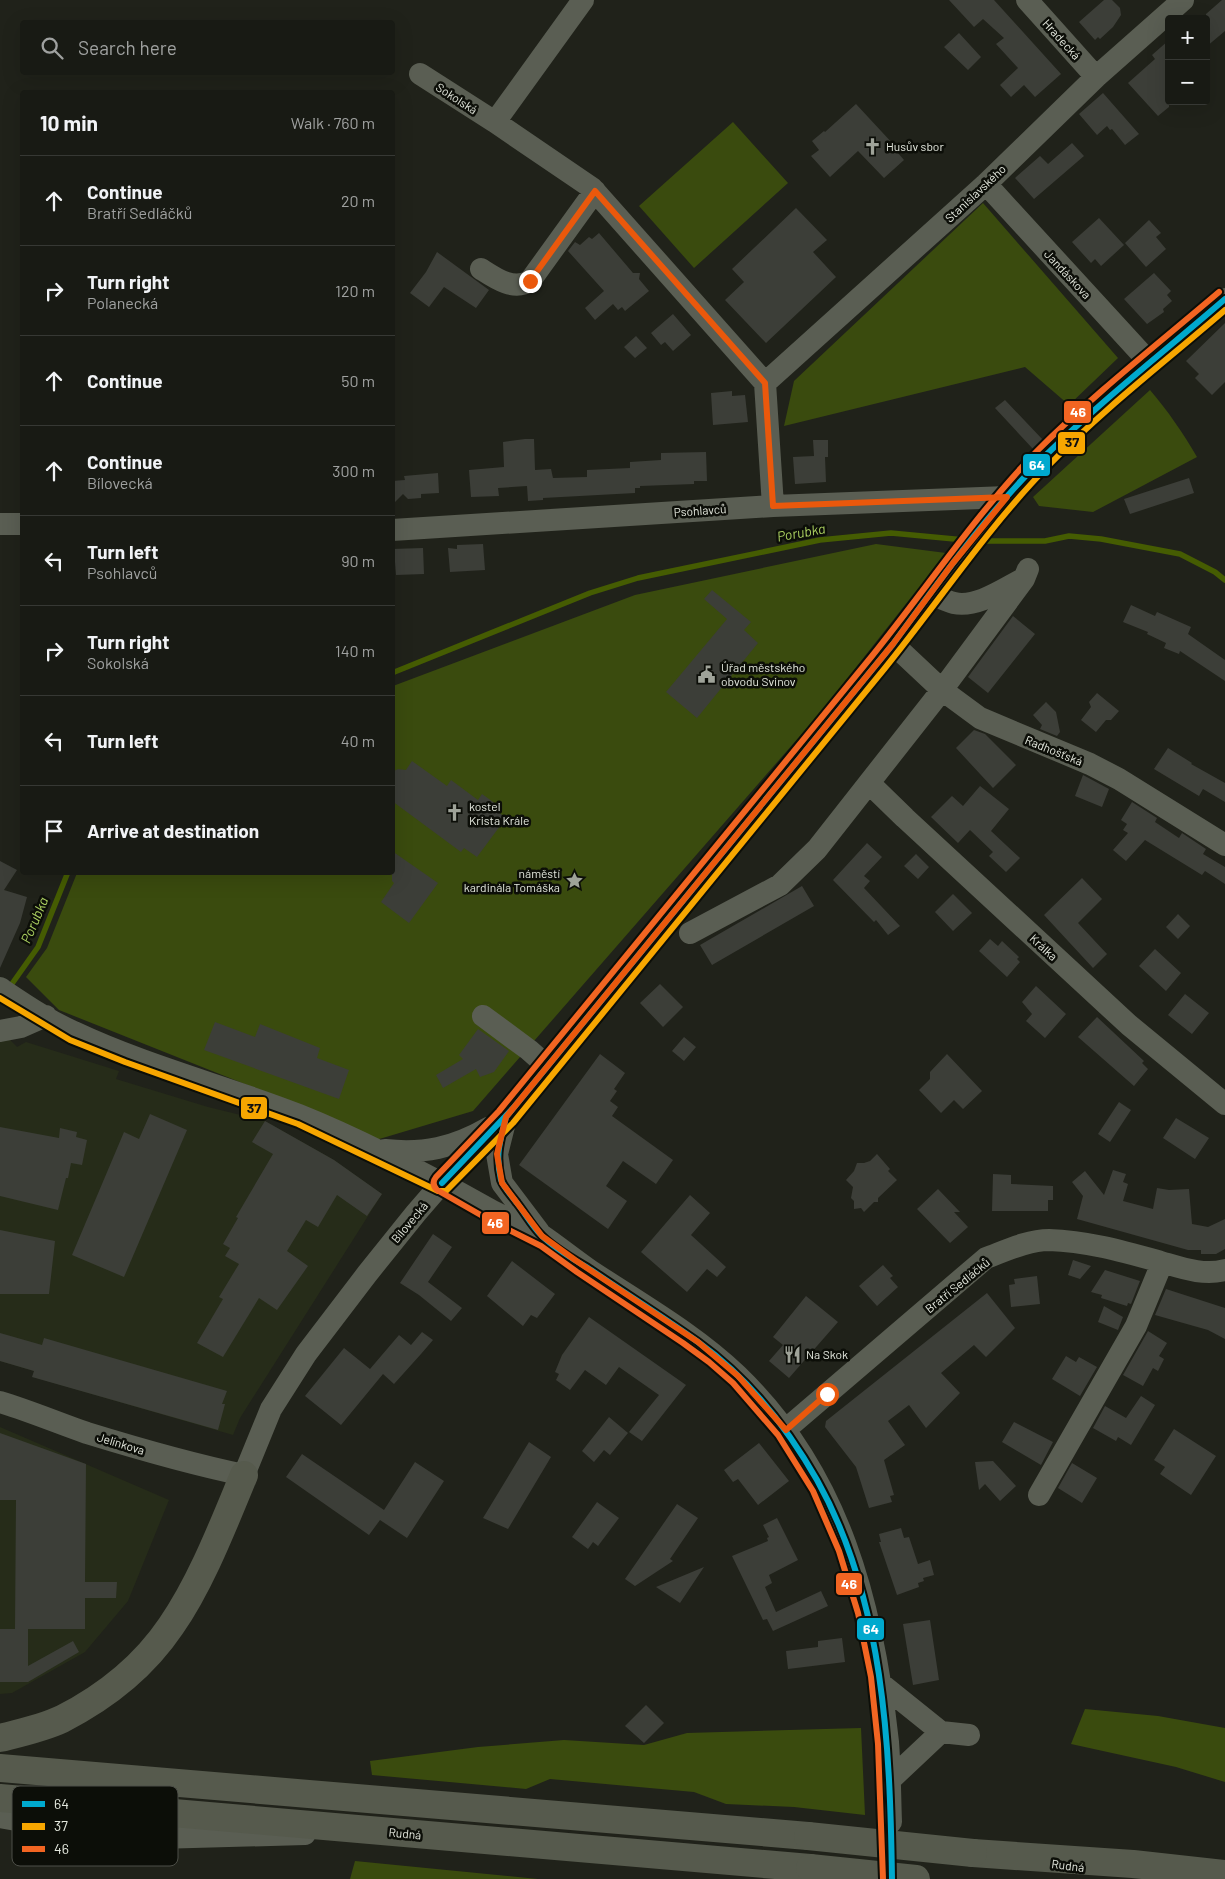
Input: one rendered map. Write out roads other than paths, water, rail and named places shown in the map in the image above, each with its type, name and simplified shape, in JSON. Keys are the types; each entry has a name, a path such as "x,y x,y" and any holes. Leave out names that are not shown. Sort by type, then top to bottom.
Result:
{"highway":[{"path":"0,1738 60,1720 84,1706 123,1680 156,1646 172,1625 197,1580 244,1475"},
{"path":"0,1768 808,1836 973,1853 1133,1864 1225,1874"},
{"name":"Rudná","path":"178,1813 810,1868 916,1879"},
{"name":"Rudná","path":"973,1853 1112,1870 1162,1879"}],"street":[{"path":"495,122 583,0"},
{"name":"Hradecká","path":"1027,0 1096,77"},
{"name":"Stanislavského","path":"765,383 986,184 1096,77 1184,0"},
{"name":"Sokolská","path":"420,74 495,122 593,190"},
{"name":"Jandáskova","path":"986,184 1150,363"},
{"path":"481,269 503,282 518,284 530,281 593,190 765,383 773,506"},
{"name":"Bílovecká","path":"244,1475 271,1409 292,1375 366,1274 442,1183 506,1117 893,644 981,527 1045,456 1225,299"},
{"name":"Psohlavců","path":"395,530 773,506 1007,497"},
{"path":"0,524 20,524"},
{"path":"690,934 780,885 817,849 942,690 1026,574 979,600 967,603 954,603 931,594"},
{"name":"Radhošťská","path":"893,644 942,690 980,718 1119,778 1225,845"},
{"name":"Králka","path":"869,783 1129,1025 1225,1104"},
{"path":"8,994 73,1032 302,1116 442,1183 542,1236 698,1342 738,1376 786,1430 818,1482 847,1547 864,1599 880,1683 888,1744 891,1822"},
{"path":"0,1031 21,1028 46,1016"},
{"path":"483,1016 547,1066"},
{"path":"374,1149 406,1152 436,1150 470,1138 506,1117"},
{"path":"506,1117 497,1154 502,1183 542,1236"},
{"name":"Bratří Sedláčků","path":"786,1430 986,1258 1017,1246 1047,1240 1093,1245 1210,1274 1225,1270"},
{"path":"1038,1496 1136,1326 1162,1262"},
{"name":"Jelínkova","path":"0,1402 29,1410 86,1432 191,1464 244,1475"},
{"path":"880,1683 941,1732 968,1735"},
{"path":"890,1780 941,1732"},
{"path":"178,1838 379,1831"}],"waterway":[{"name":"Porubka","path":"395,672 590,593 638,578 820,540 891,533 965,540"},
{"name":"Porubka","path":"980,541 1045,541 1069,536 1101,539 1180,554 1215,572 1225,580"},
{"name":"Porubka","path":"9,988 38,947 67,875"}],"place":[{"name":"Husův sbor","path":"872,146"},
{"name":"Úřad městského obvodu Svinov","path":"707,674"},
{"name":"kostel Krista Krále","path":"455,813"},
{"name":"náměstí kardinála Tomáška","path":"574,880"},
{"name":"Na Skok","path":"792,1354"}]}
